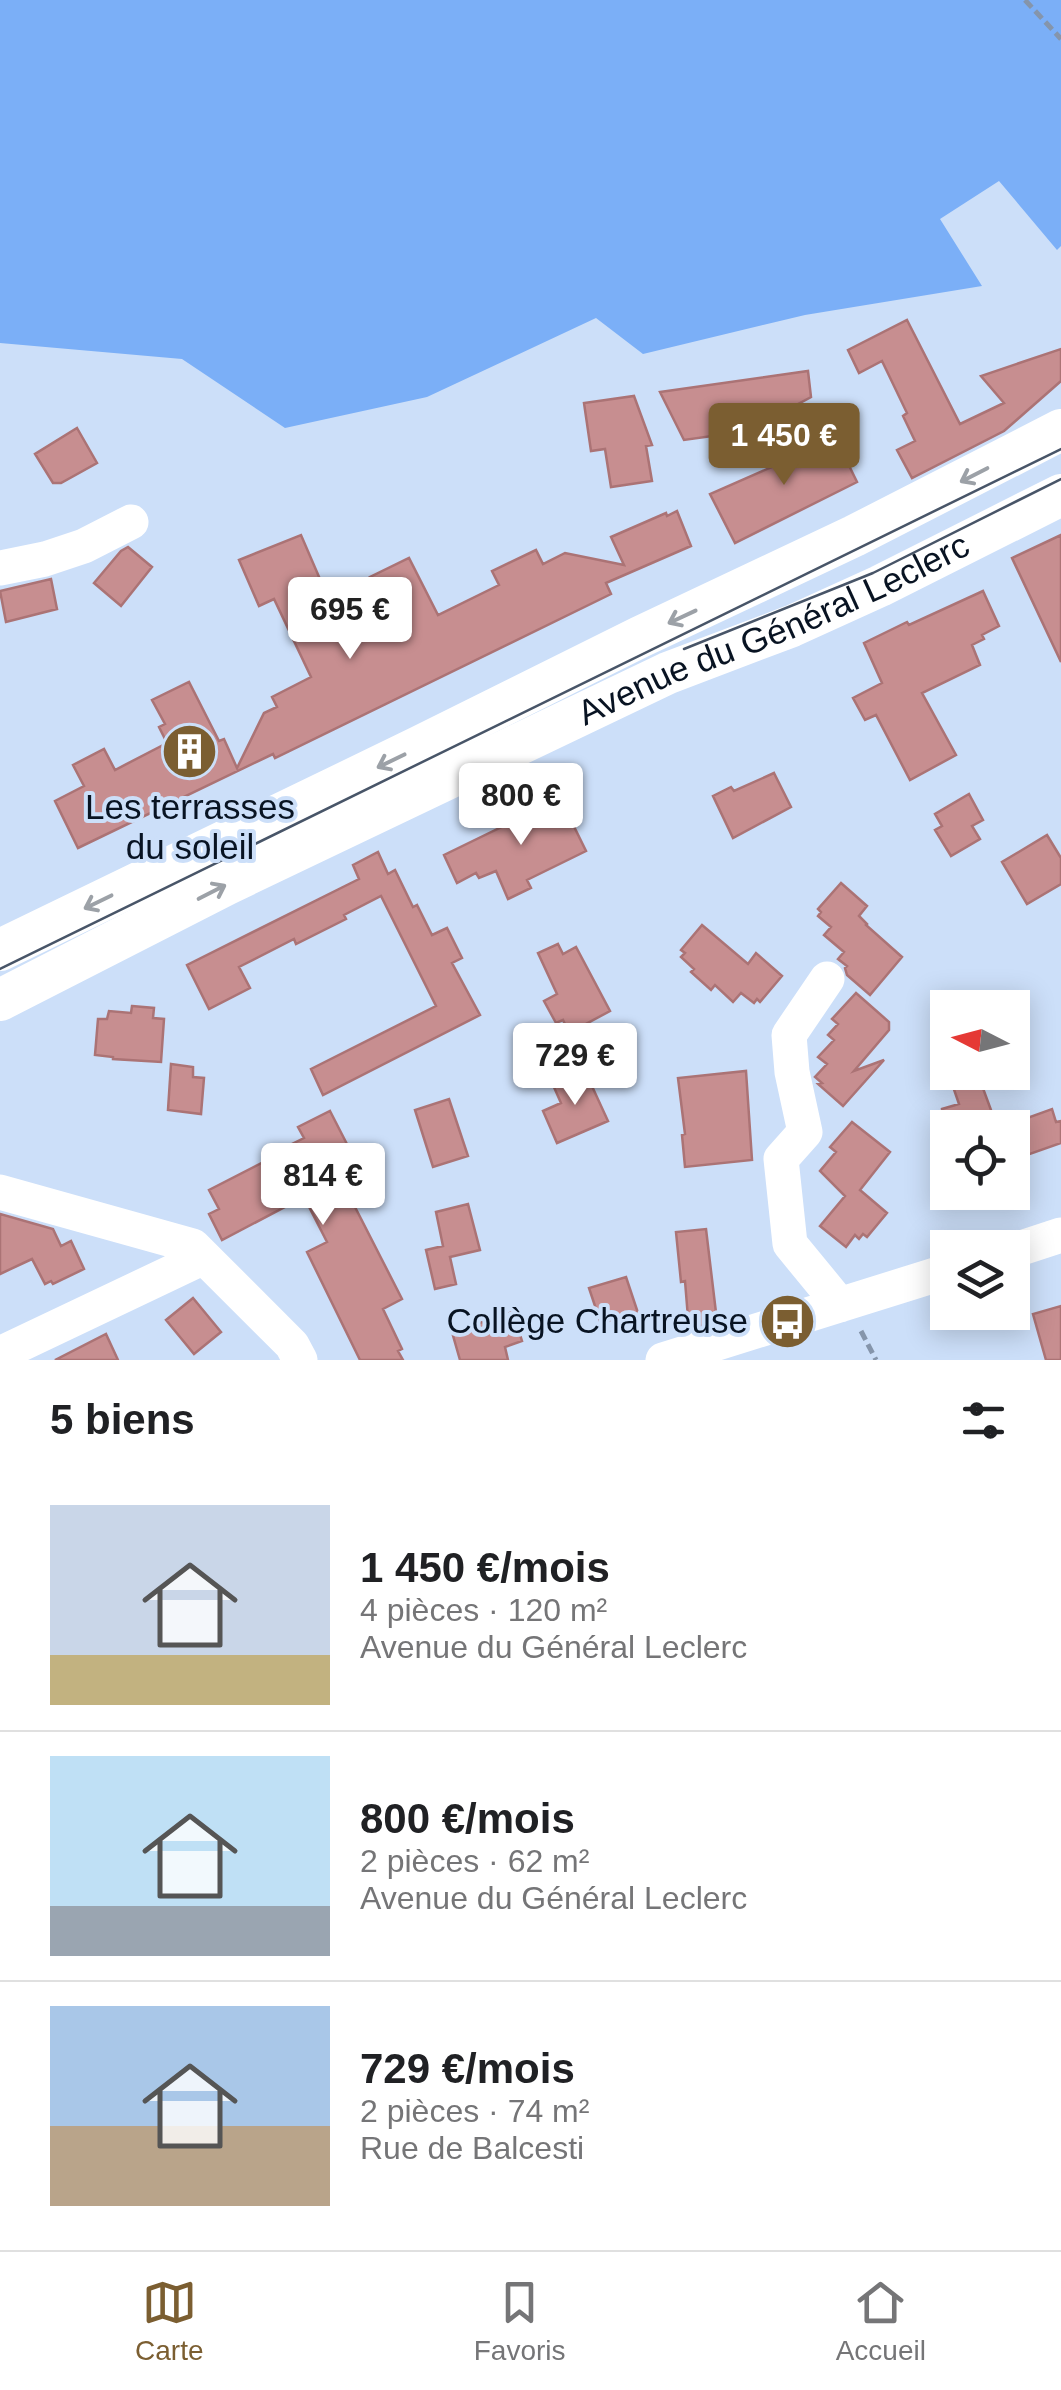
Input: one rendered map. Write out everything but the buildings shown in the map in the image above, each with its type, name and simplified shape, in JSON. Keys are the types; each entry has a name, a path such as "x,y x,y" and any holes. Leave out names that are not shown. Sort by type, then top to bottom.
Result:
{"main road":[{"name":"Avenue du Général Leclerc","path":"0,950 854,536 1061,430"},
{"name":"Avenue du Général Leclerc","path":"0,1000 226,884 668,673 792,626 1061,495"}],"street":[{"path":"0,568 84,546 131,522"},
{"path":"826,979 789,1035 792,1072 805,1132 781,1159 790,1244 850,1317"},
{"path":"0,1192 193,1246 292,1345 300,1360"},
{"path":"1030,1245 1061,1236"},
{"path":"0,1354 204,1257"},
{"path":"663,1360 850,1317 930,1279"}],"path":[{"path":"1025,0 1061,39"},
{"path":"850,1317 876,1360"}],"shaded area":[{"path":"0,0 1061,0 1061,246 1057,250 999,181 940,219 982,286 805,315 643,354 596,318 427,397 285,428 182,359 0,343"}],"tram line":[{"path":"0,969 1061,449"},
{"path":"684,649 873,573 1061,479"}],"place":[{"name":"Les terrasses du soleil","path":"190,751"},
{"name":"Collège Chartreuse","path":"787,1321"}]}
